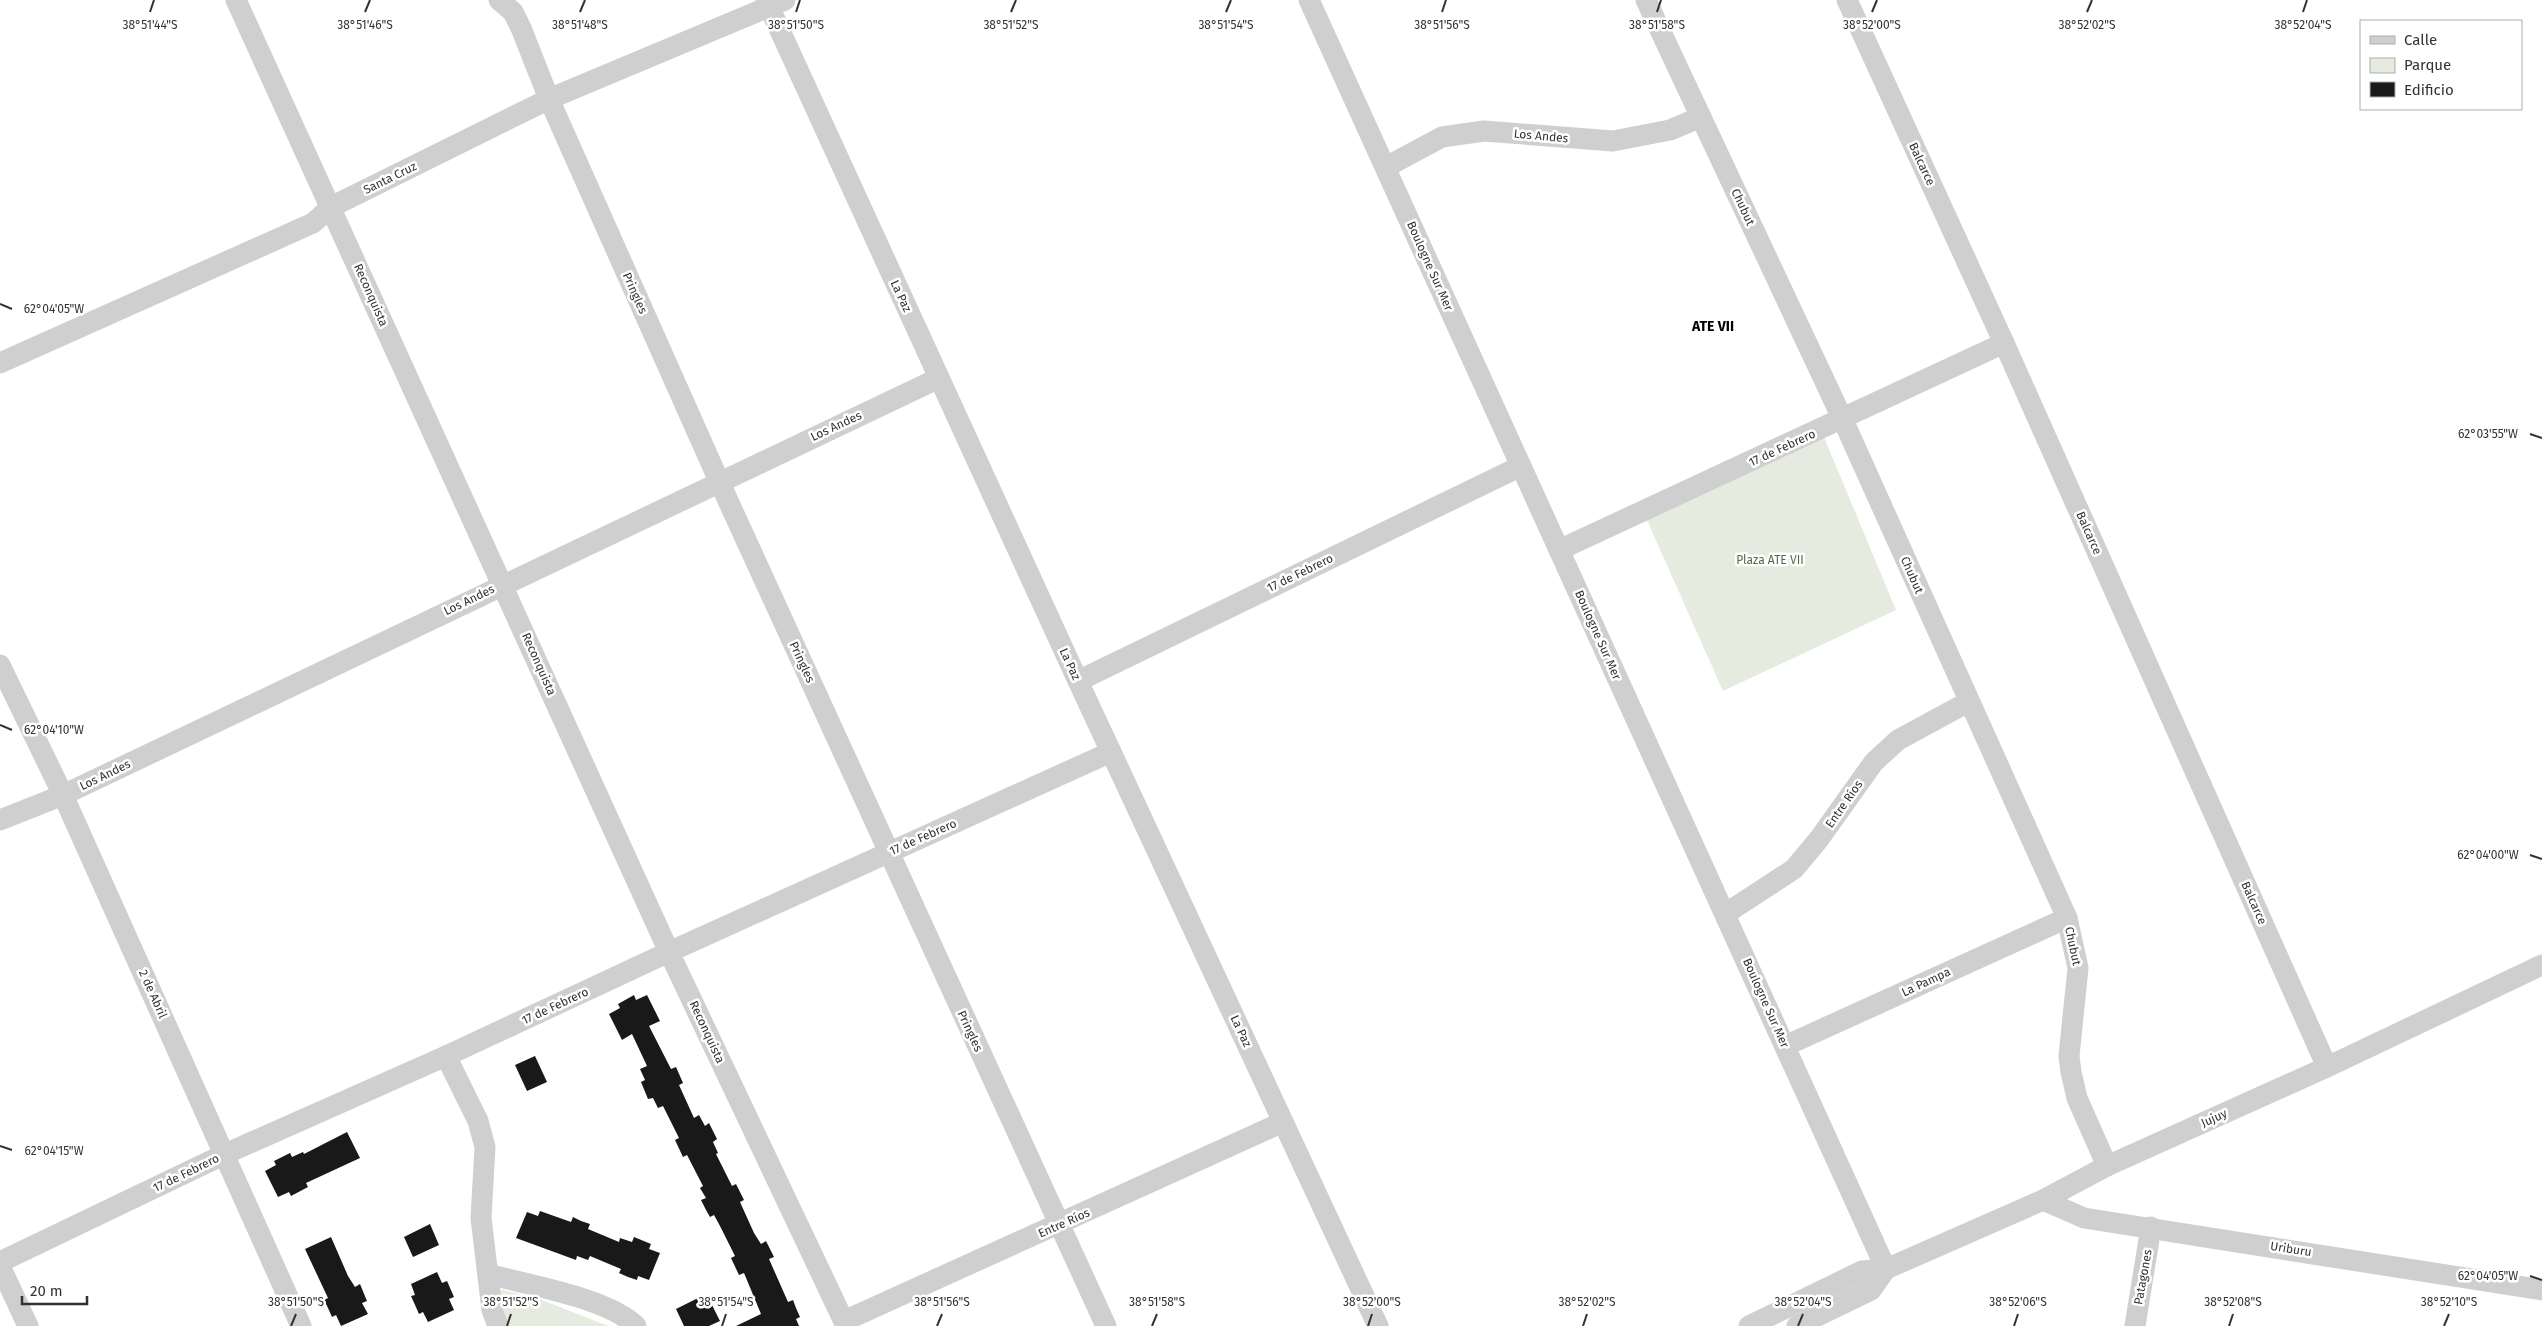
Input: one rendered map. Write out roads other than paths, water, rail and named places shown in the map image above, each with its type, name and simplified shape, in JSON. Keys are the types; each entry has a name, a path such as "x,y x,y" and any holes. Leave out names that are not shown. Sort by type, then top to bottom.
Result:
{"street":[{"name":"Reconquista","path":"236,0 669,952 845,1324"},
{"name":"Pringles","path":"499,0 513,12 521,28 549,100 719,481 1106,1326"},
{"name":"Boulogne Sur Mer","path":"1309,0 1886,1269"},
{"name":"Chubut","path":"1646,0 1843,420 2066,918 2078,968 2069,1056 2071,1072 2077,1098 2107,1166"},
{"name":"Balcarce","path":"1847,0 2004,343 2327,1067"},
{"name":"Santa Cruz","path":"0,363 313,223 331,207 549,100 773,2"},
{"name":"La Paz","path":"773,2 939,378 1378,1326"},
{"name":"Los Andes","path":"1386,167 1442,137 1484,131 1613,141 1670,130 1701,117"},
{"name":"17 de Febrero","path":"1560,550 1843,420 2004,343"},
{"name":"Los Andes","path":"0,820 63,795 502,584 939,378"},
{"name":"17 de Febrero","path":"1078,681 1521,466"},
{"name":"2 de Abril","path":"0,665 63,795 301,1326"},
{"name":"Entre Ríos","path":"1725,914 1794,869 1819,839 1874,762 1898,740 1968,702"},
{"name":"17 de Febrero","path":"0,1262 225,1154 446,1056 669,952 1111,752"},
{"name":"La Pampa","path":"1785,1046 2066,918"},
{"name":"Jujuy","path":"1886,1269 2043,1200 2107,1166 2327,1067 2542,965"},
{"path":"446,1056 478,1121 485,1147 482,1218 492,1310 498,1326"},
{"name":"Entre Ríos","path":"845,1324 1283,1122"},
{"name":"Uriburu","path":"2043,1200 2084,1218 2151,1227 2542,1290"},
{"name":"Patagones","path":"2135,1326 2151,1227"},
{"path":"0,1266 28,1326"},
{"path":"1760,1324 1862,1271 1886,1269"},
{"path":"1797,1326 1871,1290 1886,1269"},
{"path":"488,1274 601,1306 628,1319 636,1326"}],"district":[{"name":"ATE VII","path":"1713,326"}],"park label":[{"name":"Plaza ATE VII","path":"1770,560"}]}
